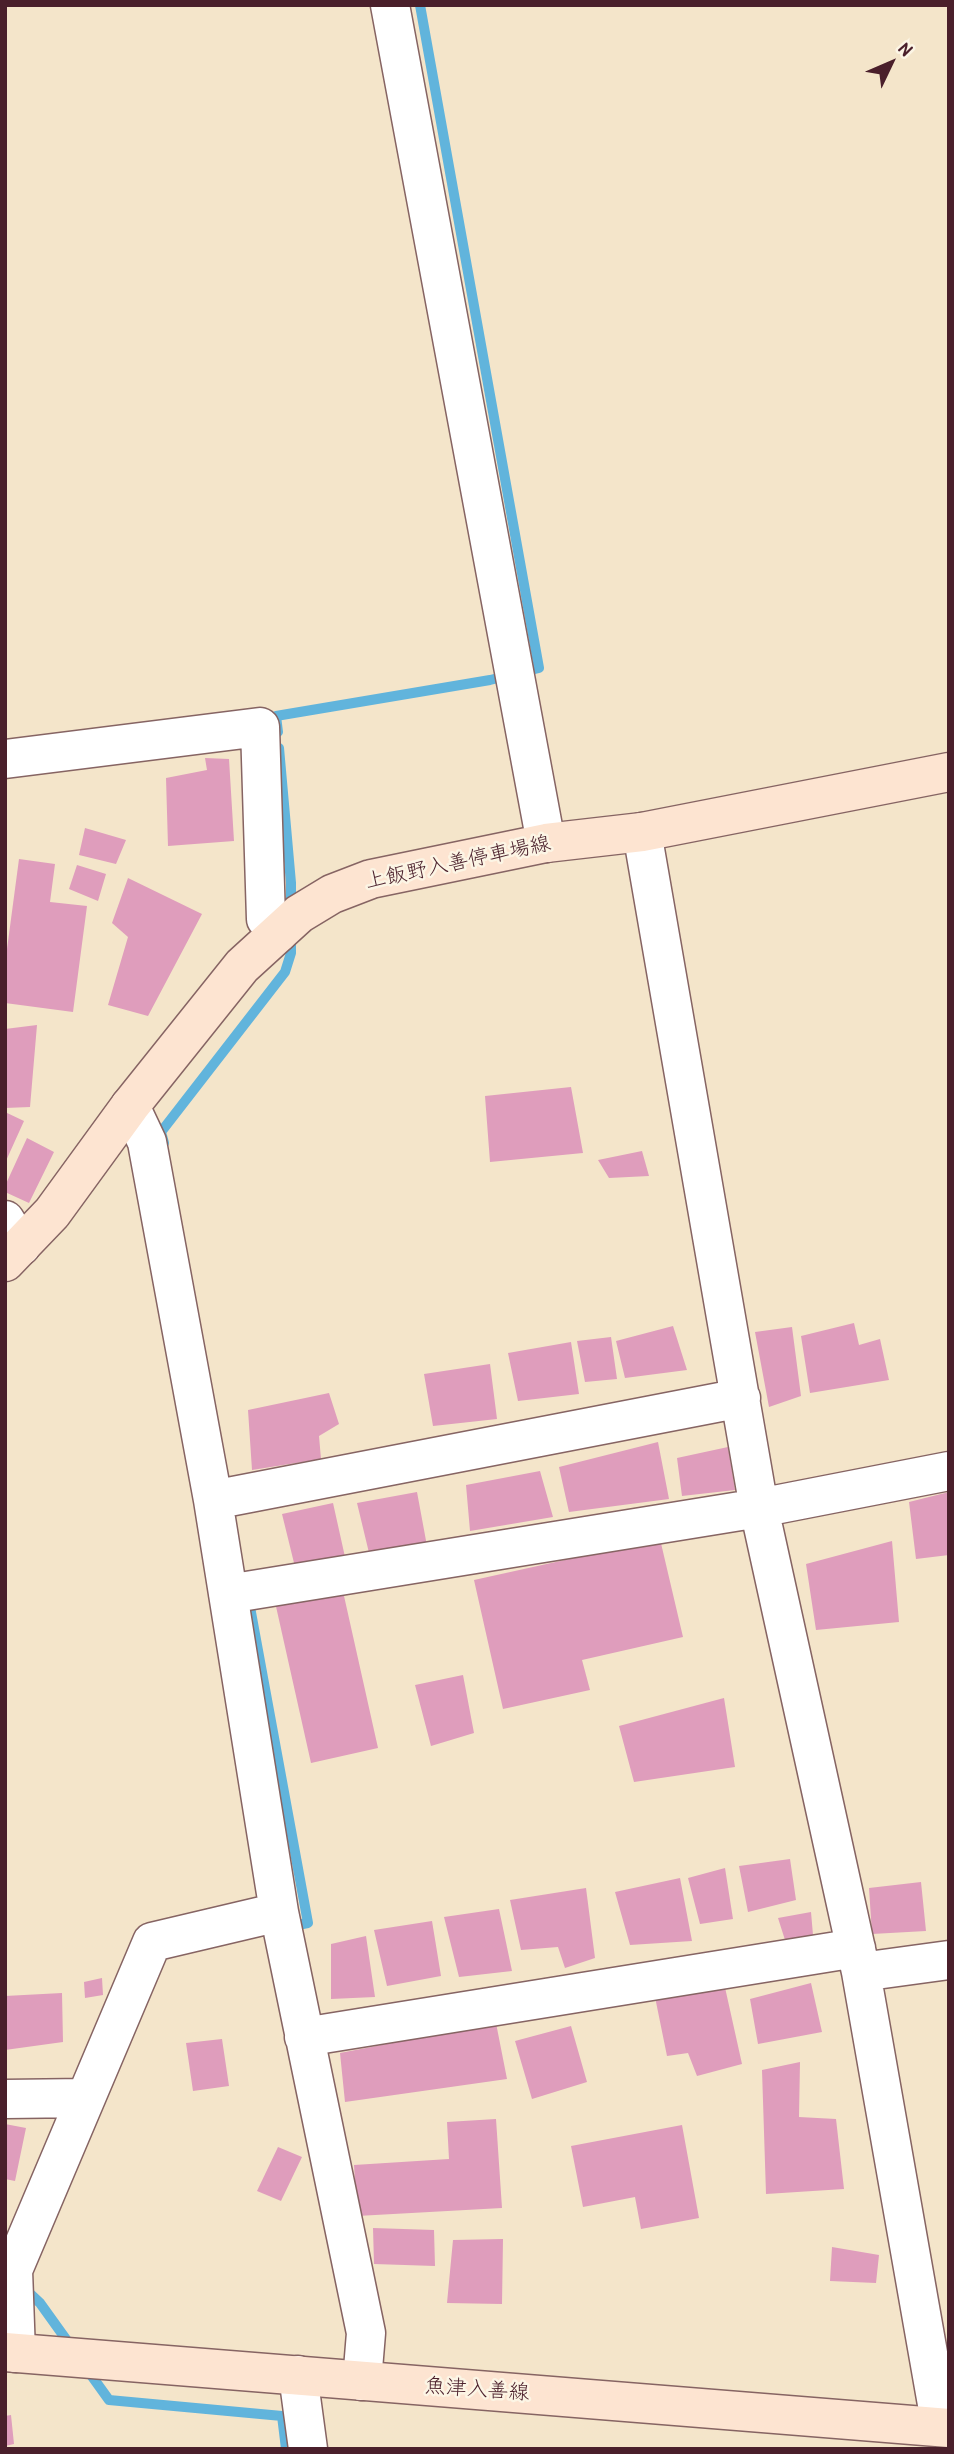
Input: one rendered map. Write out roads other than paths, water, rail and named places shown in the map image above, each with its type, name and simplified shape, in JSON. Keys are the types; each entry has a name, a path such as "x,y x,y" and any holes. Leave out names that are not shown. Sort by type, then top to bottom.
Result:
{"main road":[{"name":"上飯野入善停車場線","path":"10,1242 52,1213 130,1106 242,966 299,914 332,894 371,879 546,843 642,832 949,772"},
{"name":"魚津入善線","path":"10,2352 945,2427"}],"street":[{"path":"390,5 546,843"},
{"path":"5,759 260,727 266,919 278,933"},
{"path":"642,832 759,1508 858,1960 945,2427"},
{"path":"130,1106 147,1142 213,1500 279,1912 366,2333 362,2381"},
{"path":"213,1500 741,1398"},
{"path":"228,1594 759,1508 949,1471"},
{"path":"10,2352 13,2270 152,1942 279,1912"},
{"path":"304,2038 858,1960 949,1960"},
{"path":"5,2099 86,2098"},
{"path":"298,2375 308,2449"}],"waterway":[{"path":"278,732 276,716 490,680 539,668 420,5"},
{"path":"279,748 291,910"},
{"path":"164,1143 161,1132 285,972 291,953 291,933"},
{"path":"248,1596 308,1923 287,1927"},
{"path":"24,2288 40,2303 73,2349"},
{"path":"86,2368 109,2400 282,2416 286,2449"}]}
